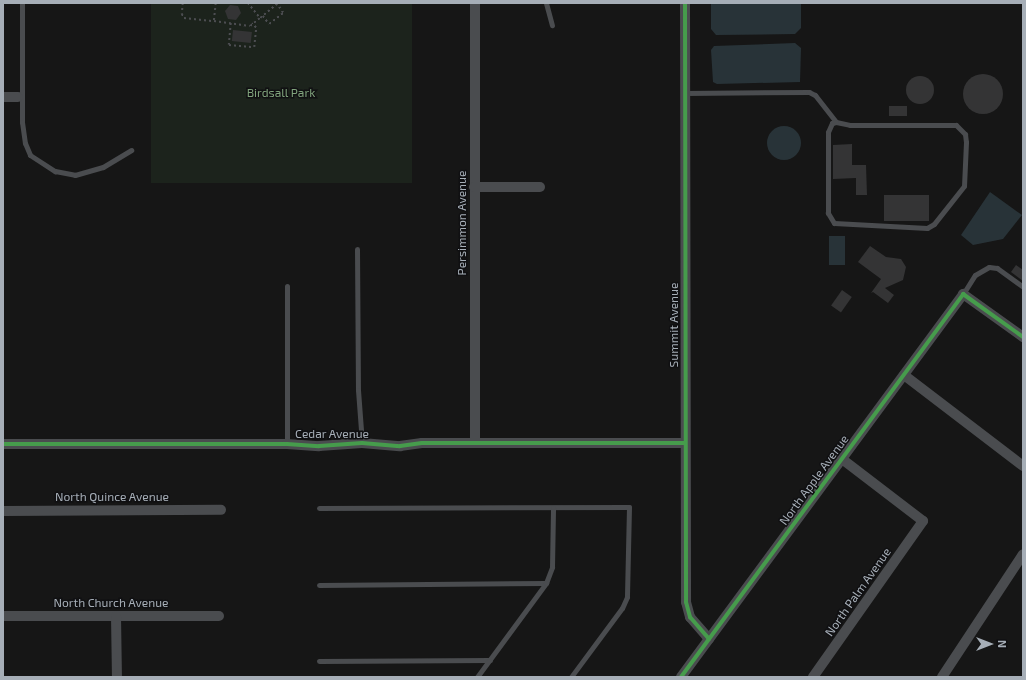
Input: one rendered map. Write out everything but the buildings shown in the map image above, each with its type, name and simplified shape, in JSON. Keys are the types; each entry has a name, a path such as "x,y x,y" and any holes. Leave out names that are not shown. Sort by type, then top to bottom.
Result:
{"street":[{"name":"Persimmon Avenue","path":"475,3 475,443"},
{"name":"Summit Avenue","path":"685,3 684,443 686,602 690,617 709,639"},
{"path":"3,97 18,97"},
{"path":"474,187 540,187"},
{"path":"963,294 1023,337"},
{"name":"North Apple Avenue","path":"681,677 963,294"},
{"path":"904,375 1023,466"},
{"name":"Cedar Avenue","path":"3,444 287,444 319,446 362,444 400,446 475,443 684,443"},
{"name":"North Palm Avenue","path":"814,677 923,521 842,459"},
{"name":"North Quince Avenue","path":"3,511 221,510"},
{"path":"942,677 1023,554"},
{"name":"North Church Avenue","path":"3,616 220,616"},
{"path":"116,616 116,677"}],"lane":[{"path":"22,3 22,122 25,143 30,155 55,171 75,175 104,167 131,150"},
{"path":"546,3 552,24"},
{"path":"685,93 809,92 815,95 836,122 850,125 956,125 965,134 964,186 934,224 927,228 834,223 828,213 828,132 832,123 836,122"},
{"path":"357,249 358,390 362,444"},
{"path":"963,294 975,275 989,267 997,268 1023,287"},
{"path":"287,286 287,444"},
{"path":"319,508 629,507 627,598 622,608 571,677"},
{"path":"477,677 546,583 552,567 553,508"},
{"path":"319,585 546,583"},
{"path":"319,661 490,660"}],"path":[{"path":"183,3 182,14 184,18 231,23 252,24 262,16 278,4 283,13 269,24 262,16"},
{"path":"214,21 216,3"},
{"path":"248,3 260,18"},
{"path":"231,23 229,45 254,48 256,28 252,24"}],"green space":[{"name":"Birdsall Park","path":"151,3 412,3 412,183 151,183"}],"shaded area":[{"path":"711,3 801,3 801,28 795,34 716,35 711,29"},
{"path":"795,43 801,48 800,82 717,84 713,82 711,50 714,46"},
{"path":"787,126 796,131 800,136 800,150 796,155 791,159 781,160 777,159 768,150 767,140 768,136 777,127"},
{"path":"990,192 1022,215 1003,239 973,245 961,235"},
{"path":"829,236 845,236 845,265 829,265"}],"cycle path":[{"path":"685,3 686,602 690,617 709,639"},
{"path":"681,677 963,294 1023,337"},
{"path":"3,444 287,444 319,446 362,443 400,446 422,443 684,443"}]}
